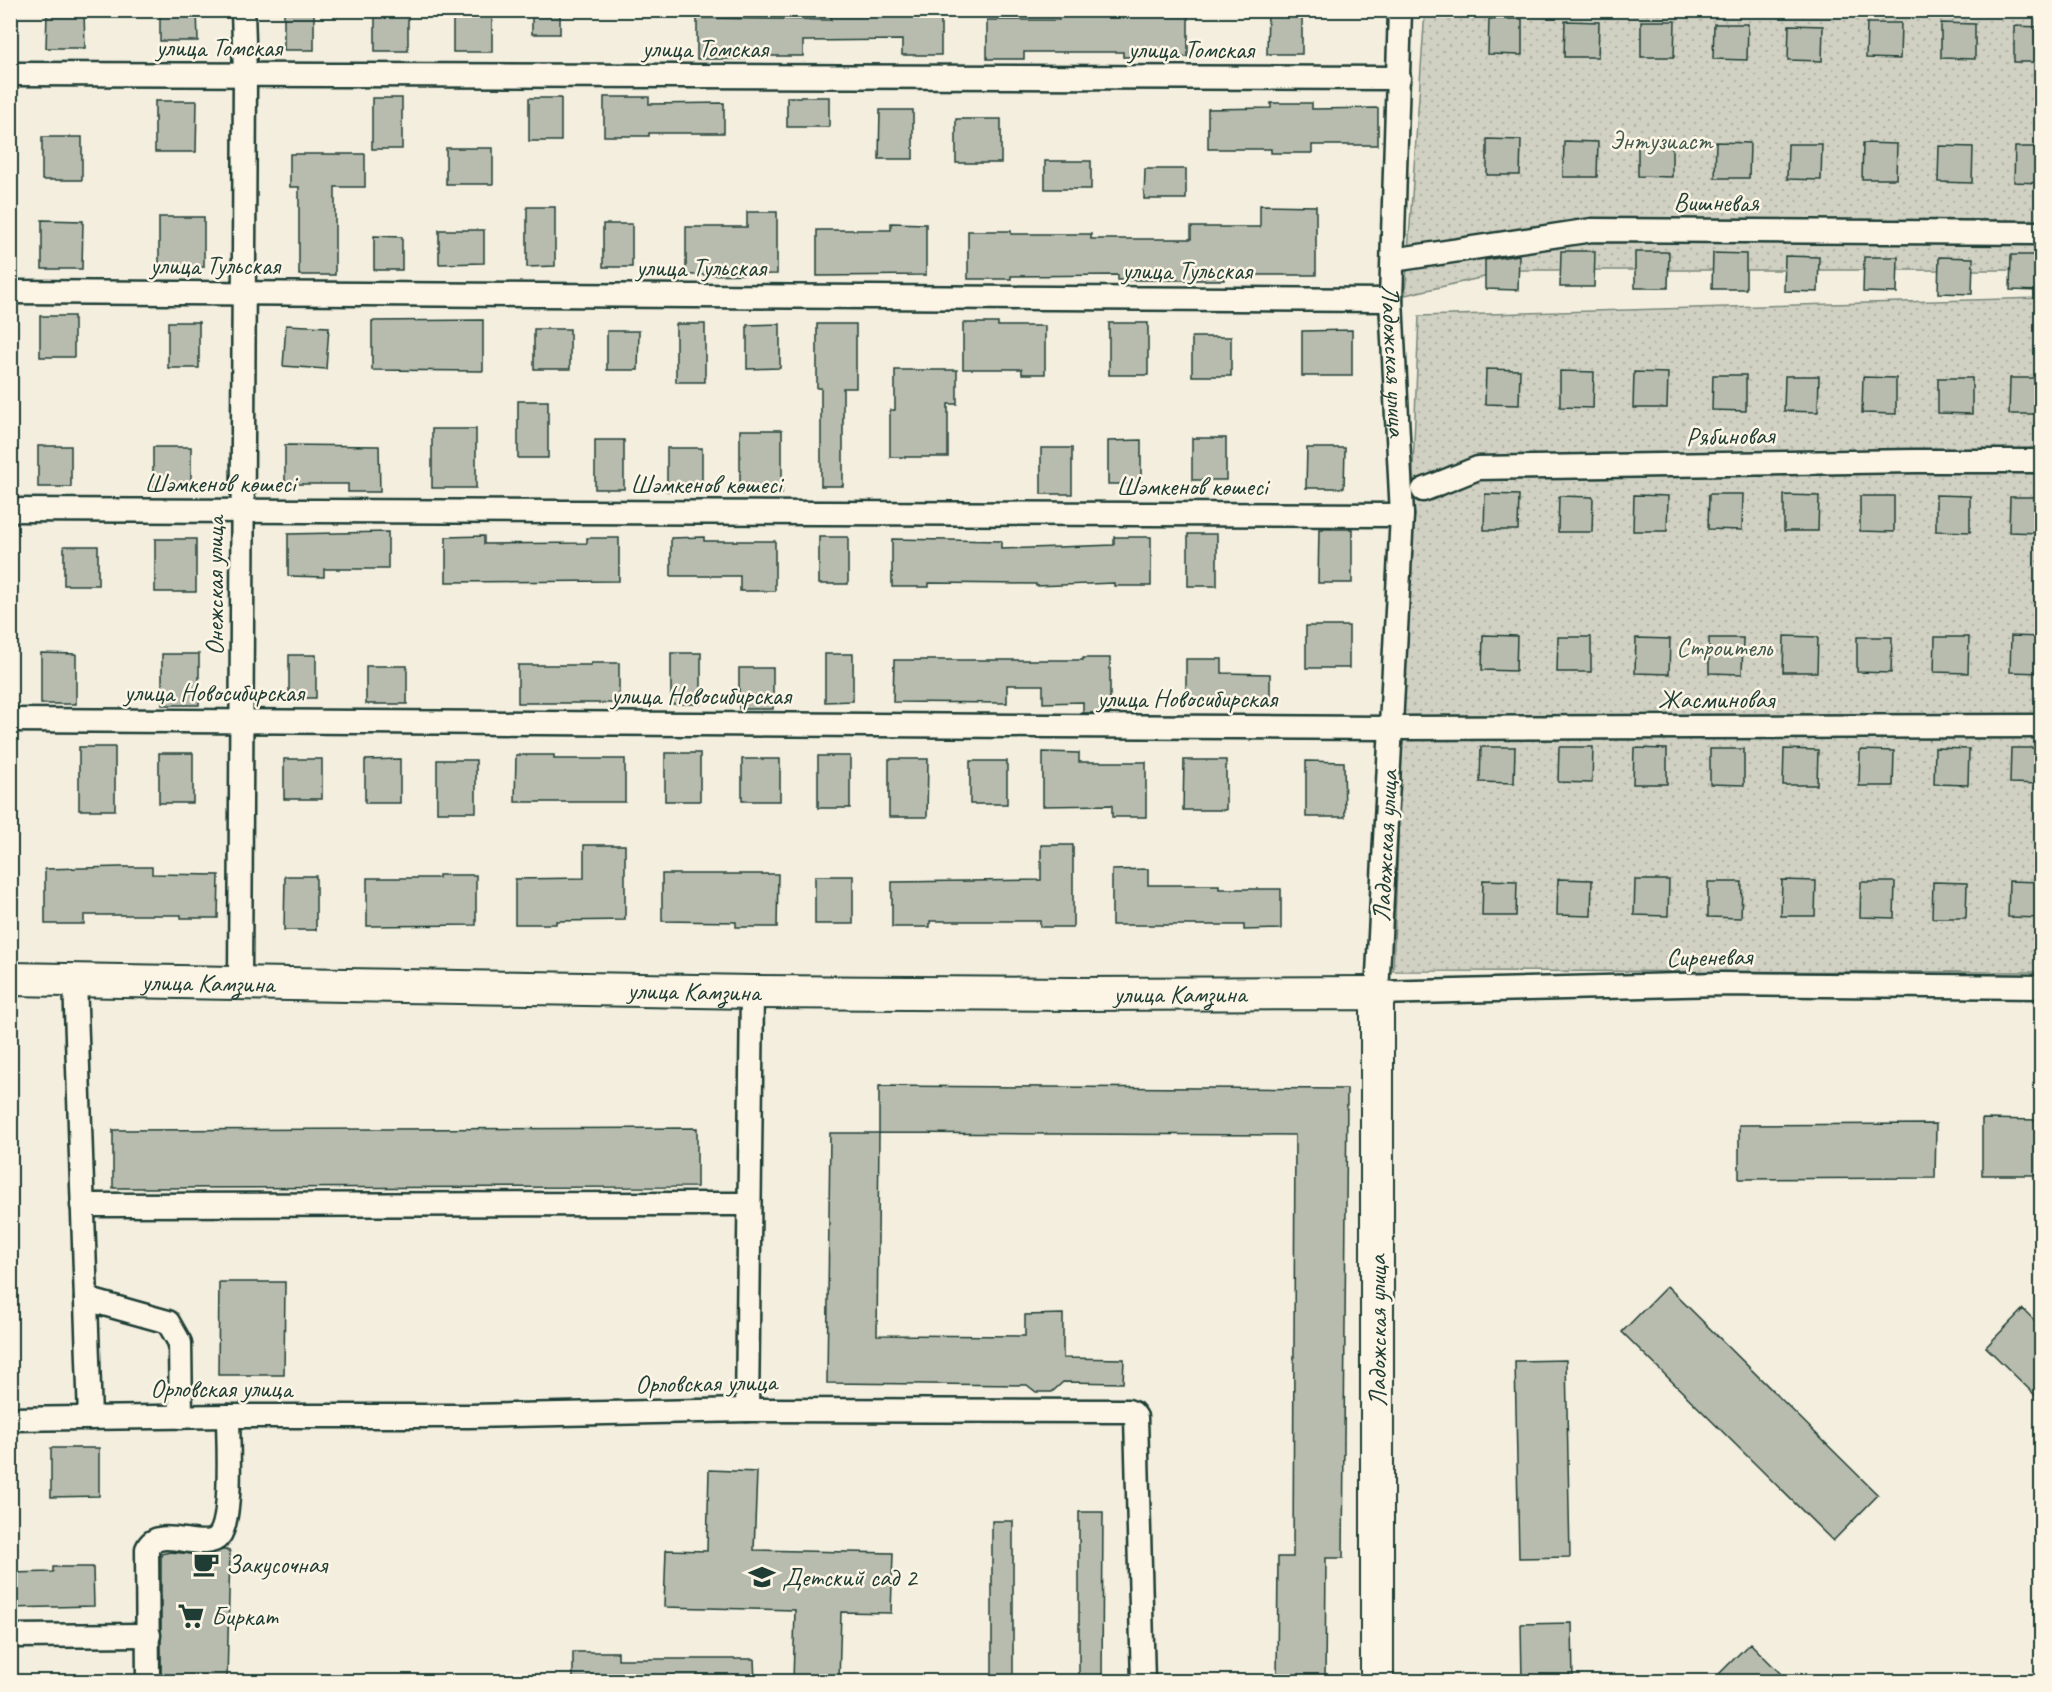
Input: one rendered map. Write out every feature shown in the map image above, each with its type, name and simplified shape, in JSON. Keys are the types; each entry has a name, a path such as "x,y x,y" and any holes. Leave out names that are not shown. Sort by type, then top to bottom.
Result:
{"main road":[{"name":"улица Камзина","path":"10,979 752,992 1377,993"},
{"name":"Ладожская улица","path":"1377,993 1377,1682"}],"street":[{"name":"Онежская улица","path":"240,982 245,75 243,10"},
{"name":"Ладожская улица","path":"1377,993 1402,515 1391,300 1400,10"},
{"name":"улица Томская","path":"10,74 1399,78"},
{"name":"Вишневая","path":"1393,260 1592,230 2042,233"},
{"name":"улица Тульская","path":"10,292 1391,300"},
{"name":"Рябиновая","path":"1423,490 1479,468 2042,461"},
{"name":"Шәмкенов көшесі","path":"10,510 1402,515"},
{"name":"улица Новосибирская","path":"10,720 1390,728"},
{"name":"Жасминовая","path":"1390,728 2042,726"},
{"path":"75,980 90,1418"},
{"name":"Сиреневая","path":"1377,993 1719,984 2042,987"},
{"path":"747,1410 752,992"},
{"path":"82,1206 749,1204"},
{"path":"86,1299 168,1322 180,1343 181,1417"},
{"name":"Орловская улица","path":"10,1419 469,1416 747,1410 1128,1411 1136,1418 1143,1682"},
{"path":"148,1682 147,1549 149,1544 157,1538 212,1541 220,1536 228,1508 228,1416"},
{"path":"10,1636 149,1635"}],"green space":[{"name":"Энтузиаст","path":"1425,11 2041,11 2041,270 1515,270 1405,295"},
{"name":"Строитель","path":"2041,298 2041,972 1393,971 1419,316"}],"building":[{"path":"160,10 197,10 198,41 160,41"},
{"path":"284,10 314,10 314,50 284,50"},
{"path":"375,10 408,10 408,51 375,51"},
{"path":"453,10 492,10 492,52 453,52"},
{"path":"532,10 560,10 560,34 532,34"},
{"path":"831,10 868,10 868,17 941,17 941,55 902,55 902,40 803,41 803,56 697,59 697,18 831,20"},
{"path":"1059,10 1188,10 1188,57 1123,57 1123,52 1024,52 1024,59 987,59 987,20 1059,20"},
{"path":"1268,10 1302,10 1302,54 1267,54"},
{"path":"84,12 85,48 46,48 47,13"},
{"path":"1489,19 1522,19 1522,55 1488,54"},
{"path":"1565,21 1599,22 1598,57 1564,57"},
{"path":"1641,21 1675,21 1674,57 1641,57"},
{"path":"1867,23 1901,23 1900,59 1866,58"},
{"path":"1941,23 1975,24 1975,59 1941,58"},
{"path":"1714,24 1748,24 1747,60 1713,59"},
{"path":"1789,25 1823,26 1822,61 1788,60"},
{"path":"2014,26 2042,27 2042,62 2014,62"},
{"path":"604,97 649,97 649,104 724,103 724,133 649,133 649,136 604,136"},
{"path":"787,97 829,97 829,127 787,127"},
{"path":"372,98 402,98 402,149 372,149"},
{"path":"529,98 561,98 561,141 529,141"},
{"path":"155,101 197,101 196,152 155,152"},
{"path":"1271,103 1312,103 1312,109 1378,108 1378,145 1312,145 1312,153 1271,153 1271,149 1208,149 1208,109 1271,108"},
{"path":"880,110 913,110 913,159 879,159"},
{"path":"956,119 1001,119 1001,163 956,163"},
{"path":"42,137 82,137 82,180 42,180"},
{"path":"1487,139 1521,140 1520,175 1487,175"},
{"path":"1638,140 1672,141 1672,177 1638,176"},
{"path":"1564,141 1598,142 1597,177 1563,177"},
{"path":"1716,142 1750,143 1749,178 1715,178"},
{"path":"1863,143 1897,144 1896,179 1862,179"},
{"path":"1788,144 1822,144 1821,180 1787,179"},
{"path":"1939,146 1973,147 1972,183 1938,182"},
{"path":"2015,147 2042,147 2042,183 2014,182"},
{"path":"446,148 493,148 493,184 446,184"},
{"path":"290,154 365,154 365,187 335,187 335,275 299,275 299,187 290,187"},
{"path":"1045,161 1091,161 1091,189 1045,189"},
{"path":"1145,169 1186,169 1186,199 1144,199"},
{"path":"1260,205 1316,206 1316,275 1224,275 1224,280 1118,280 1118,275 1011,276 1011,279 968,279 968,231 1011,231 1011,234 1091,234 1091,239 1191,239 1191,227 1260,227"},
{"path":"527,207 555,207 555,266 527,267"},
{"path":"747,212 777,212 777,274 686,275 686,227 747,227"},
{"path":"159,217 204,217 204,267 159,267"},
{"path":"42,220 83,221 82,269 42,269"},
{"path":"891,223 926,224 926,275 817,276 817,230 891,230"},
{"path":"603,224 632,224 632,267 603,267"},
{"path":"439,230 484,230 484,263 439,264"},
{"path":"374,236 402,237 402,270 374,270"},
{"path":"1561,251 1595,251 1594,287 1560,287"},
{"path":"1635,252 1669,252 1668,288 1635,288"},
{"path":"1713,253 1746,254 1746,289 1712,289"},
{"path":"1519,255 1518,290 1485,289 1485,260"},
{"path":"2011,255 2042,255 2042,291 2010,290"},
{"path":"1785,256 1819,257 1818,292 1784,291"},
{"path":"1864,257 1898,257 1897,293 1863,292"},
{"path":"1939,257 1973,258 1972,294 1938,293"},
{"path":"40,316 74,316 74,357 40,357"},
{"path":"483,320 483,371 372,370 372,321"},
{"path":"168,322 199,322 199,368 168,368"},
{"path":"963,323 1045,326 1045,374 1022,374 1022,369 963,369"},
{"path":"1109,323 1148,323 1148,375 1109,375"},
{"path":"676,324 705,324 705,382 676,382"},
{"path":"780,324 780,368 747,369 747,325"},
{"path":"817,324 856,324 856,388 843,388 843,486 821,486 821,388 817,388"},
{"path":"286,325 329,327 326,369 283,366"},
{"path":"534,329 570,329 570,369 534,369"},
{"path":"1352,330 1352,376 1302,376 1302,331"},
{"path":"607,331 639,331 638,370 607,370"},
{"path":"1192,337 1231,337 1231,376 1192,376"},
{"path":"1486,369 1520,370 1519,405 1485,404"},
{"path":"895,370 957,370 957,404 948,404 948,457 890,457 890,410 895,410"},
{"path":"1560,371 1594,372 1593,408 1560,407"},
{"path":"1634,372 1668,373 1667,408 1633,408"},
{"path":"1713,375 1746,375 1746,411 1712,410"},
{"path":"1785,376 1819,376 1818,412 1784,411"},
{"path":"1863,377 1896,378 1896,414 1862,413"},
{"path":"1938,378 1972,378 1972,414 1938,413"},
{"path":"2010,378 2042,378 2042,414 2009,414"},
{"path":"518,401 548,401 548,458 518,458"},
{"path":"432,429 476,429 476,488 432,488"},
{"path":"740,430 782,430 782,494 740,494"},
{"path":"1192,438 1226,438 1226,480 1192,480"},
{"path":"595,440 624,440 624,489 595,489"},
{"path":"1141,440 1141,484 1108,484 1108,441"},
{"path":"285,445 379,446 380,492 348,492 348,484 285,484"},
{"path":"38,446 71,446 71,487 38,487"},
{"path":"153,447 191,447 191,489 153,489"},
{"path":"667,448 702,448 702,492 667,491"},
{"path":"1041,448 1072,448 1072,494 1041,494"},
{"path":"1307,448 1345,448 1344,488 1306,488"},
{"path":"1485,494 1519,495 1518,530 1484,530"},
{"path":"1709,494 1743,494 1742,530 1708,529"},
{"path":"1634,495 1668,496 1667,531 1633,531"},
{"path":"1784,495 1819,496 1818,531 1784,531"},
{"path":"1936,495 1970,496 1970,532 1936,531"},
{"path":"1559,496 1593,497 1592,532 1558,532"},
{"path":"1860,496 1894,496 1894,532 1860,531"},
{"path":"2010,497 2042,497 2042,533 2009,532"},
{"path":"1319,529 1352,529 1352,583 1318,583"},
{"path":"388,532 388,569 324,569 324,577 288,576 288,534"},
{"path":"1188,534 1217,534 1217,586 1188,586"},
{"path":"484,536 484,544 587,543 587,538 619,538 619,581 446,582 446,537"},
{"path":"704,537 704,541 775,541 775,591 740,591 740,576 671,576 671,538"},
{"path":"819,537 848,537 848,584 819,584"},
{"path":"1114,537 1151,537 1151,586 1114,586 1114,583 1036,586 1036,584 929,583 929,587 892,587 892,539 1001,541 1001,549 1114,545"},
{"path":"155,539 196,539 196,592 155,592"},
{"path":"64,546 98,546 98,585 64,585"},
{"path":"1306,626 1349,626 1349,668 1306,668"},
{"path":"1483,635 1517,636 1516,671 1482,670"},
{"path":"1784,636 1818,637 1817,672 1783,672"},
{"path":"2011,636 2042,637 2042,673 2010,672"},
{"path":"1558,637 1591,637 1591,672 1557,672"},
{"path":"1857,637 1892,637 1891,673 1857,672"},
{"path":"1935,637 1969,637 1968,673 1934,672"},
{"path":"1636,638 1670,639 1669,674 1635,673"},
{"path":"1709,638 1743,638 1742,674 1709,673"},
{"path":"41,653 76,654 76,704 41,704"},
{"path":"671,653 701,653 701,704 671,704"},
{"path":"162,654 199,654 199,705 162,705"},
{"path":"825,654 853,654 853,701 825,702"},
{"path":"289,655 316,655 316,698 289,698"},
{"path":"1083,658 1110,658 1110,713 1083,713 1083,702 1043,703 1043,685 1007,685 1007,703 893,702 894,660 1083,660"},
{"path":"1186,659 1222,659 1222,673 1270,674 1270,705 1186,702"},
{"path":"591,663 619,663 619,703 518,703 518,665 591,665"},
{"path":"366,666 407,666 407,704 366,704"},
{"path":"739,668 773,668 773,709 739,709"},
{"path":"79,747 115,747 115,810 79,810"},
{"path":"1481,747 1515,747 1514,783 1480,782"},
{"path":"1559,747 1593,747 1592,783 1558,782"},
{"path":"1634,748 1667,749 1667,784 1633,784"},
{"path":"1935,748 1969,749 1968,785 1934,784"},
{"path":"2011,748 2042,748 2042,784 2010,783"},
{"path":"1710,749 1744,749 1744,785 1710,784"},
{"path":"1784,749 1818,750 1817,785 1783,785"},
{"path":"1860,750 1894,751 1893,786 1859,786"},
{"path":"1043,752 1079,753 1079,762 1146,762 1146,817 1112,817 1112,805 1043,806"},
{"path":"159,753 193,753 193,803 159,803"},
{"path":"665,753 700,753 700,801 665,801"},
{"path":"516,755 554,755 554,759 625,759 625,802 515,802"},
{"path":"818,756 850,756 850,808 818,808"},
{"path":"284,759 322,759 322,799 284,799"},
{"path":"400,759 400,803 365,803 365,760"},
{"path":"742,759 780,759 780,801 742,801"},
{"path":"889,759 928,759 927,817 889,817"},
{"path":"437,760 476,760 476,812 437,812"},
{"path":"1184,760 1226,760 1226,810 1183,810"},
{"path":"970,761 1007,761 1007,804 970,804"},
{"path":"1306,761 1344,762 1345,817 1306,817"},
{"path":"584,845 625,845 625,920 515,924 515,879 584,878"},
{"path":"1041,845 1073,845 1073,927 1040,927 1040,921 930,921 930,927 892,927 892,882 1041,880"},
{"path":"152,867 152,874 219,875 218,918 181,918 181,915 84,915 84,924 45,924 45,869"},
{"path":"1148,869 1148,885 1219,885 1219,889 1281,889 1281,929 1244,930 1244,925 1112,925 1112,870"},
{"path":"662,874 778,874 777,927 736,927 736,922 662,921"},
{"path":"439,875 476,875 476,925 367,926 367,878 439,878"},
{"path":"285,876 316,876 316,930 284,930"},
{"path":"815,876 853,876 853,924 815,924"},
{"path":"1558,879 1592,880 1591,916 1557,915"},
{"path":"1483,880 1517,881 1516,916 1482,916"},
{"path":"1635,880 1669,880 1668,916 1634,915"},
{"path":"1782,880 1816,881 1815,916 1781,916"},
{"path":"2009,881 2042,882 2042,918 2008,917"},
{"path":"1708,882 1742,882 1741,918 1708,917"},
{"path":"1861,882 1895,882 1894,918 1860,917"},
{"path":"1933,882 1967,883 1966,918 1932,918"},
{"path":"879,1086 1347,1089 1343,1558 1326,1558 1325,1682 1277,1682 1278,1557 1293,1557 1295,1135 879,1133"},
{"path":"1982,1119 2042,1120 2042,1175 1982,1175"},
{"path":"1936,1124 1935,1178 1739,1179 1739,1125"},
{"path":"697,1128 697,1187 113,1188 113,1130"},
{"path":"830,1133 879,1133 877,1335 1025,1336 1025,1315 1063,1314 1063,1358 1124,1359 1123,1383 1063,1382 1052,1392 1036,1392 1027,1385 827,1383"},
{"path":"219,1282 285,1282 284,1375 218,1375"},
{"path":"1667,1286 1878,1495 1833,1541 1622,1332"},
{"path":"2023,1309 2042,1328 2042,1402 1986,1347"},
{"path":"1566,1360 1570,1557 1519,1558 1515,1361"},
{"path":"51,1448 99,1448 99,1496 51,1497"},
{"path":"709,1470 757,1472 754,1550 893,1553 891,1613 841,1612 839,1682 793,1682 795,1610 664,1607 666,1550 707,1551"},
{"path":"1079,1512 1103,1512 1102,1682 1079,1682"},
{"path":"992,1521 1013,1521 1013,1682 992,1682"},
{"name":"Биркат","path":"230,1550 227,1682 161,1682 161,1554 170,1552 205,1555"},
{"path":"53,1567 93,1567 94,1606 10,1608 10,1573 53,1572"},
{"path":"1572,1623 1573,1682 1522,1682 1521,1624"},
{"path":"1750,1643 1789,1682 1711,1682"},
{"path":"573,1652 618,1652 618,1659 754,1659 755,1682 573,1682"}],"place":[{"name":"Закусочная","path":"206,1564"},
{"name":"Детский сад 2","path":"762,1577"},
{"name":"Биркат","path":"191,1616"}]}
